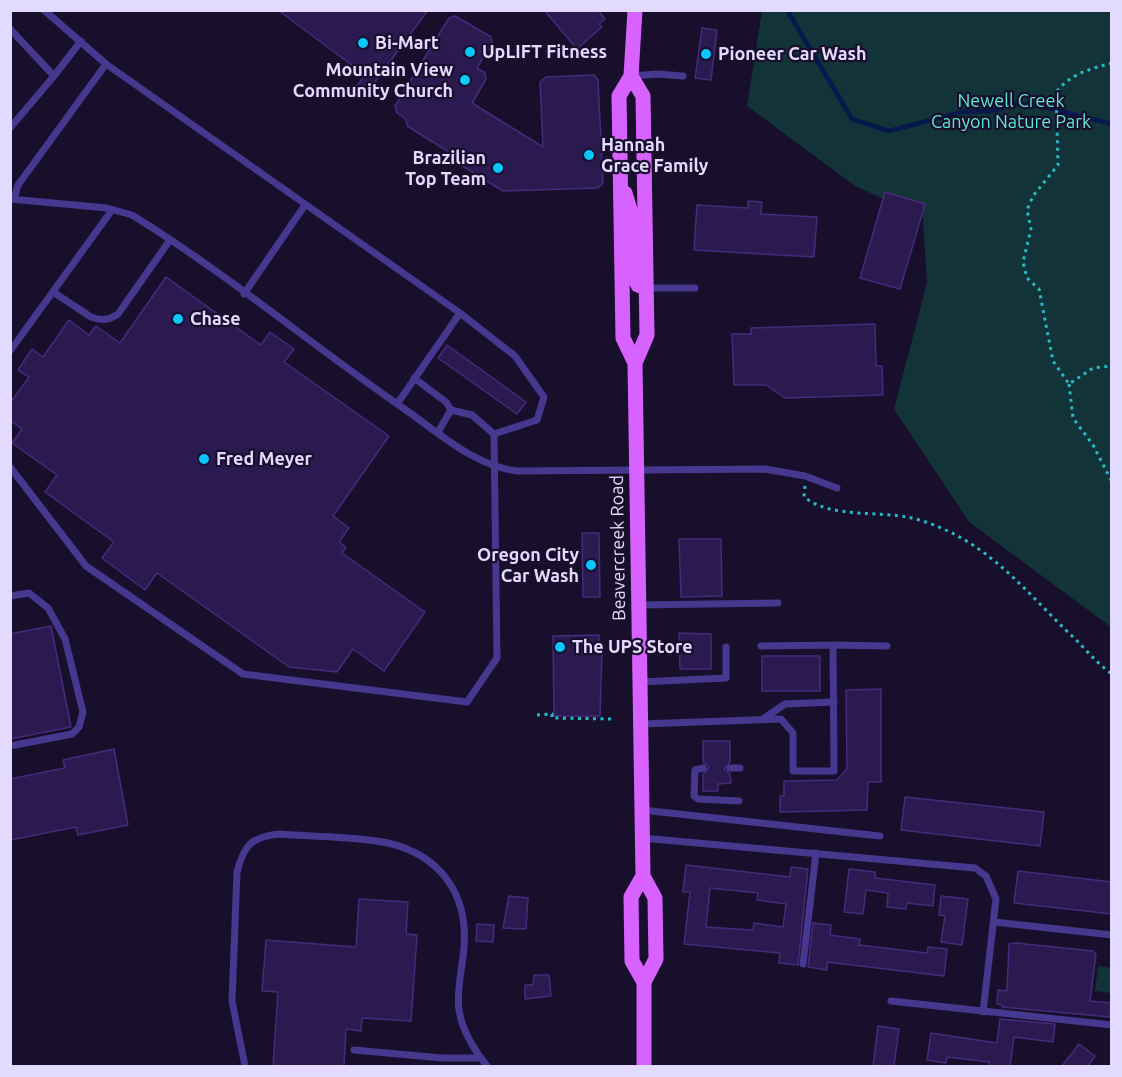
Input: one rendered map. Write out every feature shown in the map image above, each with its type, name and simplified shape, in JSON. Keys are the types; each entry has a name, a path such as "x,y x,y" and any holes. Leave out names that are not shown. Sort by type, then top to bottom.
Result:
{"main road":[{"name":"Beavercreek Road","path":"635,10 631,76 619,96 622,338 634,363 643,876 655,898 656,959 644,982 644,1066"},
{"name":"Beavercreek Road","path":"631,76 643,96 647,335 634,363"},
{"path":"620,173 631,213 633,273 638,285 646,288"},
{"name":"Beavercreek Road","path":"643,876 631,897 632,961 644,982"}],"lane":[{"path":"44,10 106,64 304,205 460,312 515,356 544,397 537,420 494,434"},
{"path":"10,29 54,76"},
{"path":"10,128 81,41"},
{"path":"106,64 18,185 12,199 112,210 132,215 397,404 496,469 748,468 805,476 837,488"},
{"path":"631,76 658,74 683,76"},
{"path":"244,294 304,205"},
{"path":"10,351 112,210"},
{"path":"53,292 91,317 98,320 112,318 118,314 170,240"},
{"path":"646,288 695,288"},
{"path":"397,404 460,312"},
{"path":"10,467 86,566 243,674 467,702 497,658 494,434 472,416 451,410 446,402 414,378"},
{"path":"438,432 451,410"},
{"path":"10,596 29,593 48,608 65,639 83,712 79,727 72,734 10,746"},
{"path":"639,604 778,603"},
{"path":"641,724 781,719 793,733 793,771 834,771 833,645"},
{"path":"761,646 887,646"},
{"path":"640,682 726,678 726,647"},
{"path":"762,720 785,704 834,702"},
{"path":"703,768 695,770 694,796 698,799 739,801"},
{"path":"730,768 740,768"},
{"path":"642,810 880,836"},
{"path":"245,1066 232,1000 237,872 242,852 251,842 264,836 279,834 387,843 426,861 442,873 460,898 464,943 459,1010 467,1034 487,1066"},
{"path":"642,838 975,868 986,876 993,886 996,899 983,1012"},
{"path":"803,964 816,853"},
{"path":"993,922 1112,935"},
{"path":"891,1001 1112,1025"},
{"path":"354,1050 442,1058 481,1058"}],"path":[{"path":"1112,63 1084,70 1064,82 1056,94 1058,165 1033,196 1027,210 1031,230 1023,262 1027,278 1039,289 1053,361 1069,384 1074,418 1094,445 1112,482"},
{"path":"1069,384 1093,368 1112,366"},
{"path":"805,476 804,497 811,502 851,512 908,517 936,525 977,548 999,564 1059,626 1073,637 1088,656 1112,674"},
{"path":"537,715 552,714 552,718 615,719"}],"green space":[{"name":"Newell Creek Canyon Nature Park","path":"762,11 1111,11 1111,627 969,522 894,409 927,283 923,217 855,186 747,106"},
{"path":"1098,966 1111,968 1111,993 1095,991"}],"building":[{"name":"Bi-Mart","path":"278,10 428,10 366,94 356,87 365,75"},
{"path":"544,10 598,10 605,19 599,24 602,27 577,49"},
{"path":"455,16 491,37 492,43 477,68 485,73 486,79 472,103 543,147 540,82 546,77 594,75 598,80 603,183 598,188 503,191 451,159 449,152 407,126 406,119 397,113 395,106 449,18"},
{"name":"Pioneer Car Wash","path":"702,28 717,30 711,80 695,78"},
{"path":"885,192 925,204 900,289 860,278"},
{"path":"748,201 762,202 761,214 817,217 814,257 694,250 697,205 748,208"},
{"name":"Fred Meyer","path":"166,277 261,345 270,332 294,349 284,362 389,436 333,516 349,528 339,542 346,547 342,553 425,612 384,671 353,649 337,672 289,667 157,573 145,590 102,558 114,542 45,492 57,475 12,443 22,429 10,420 10,403 29,377 18,370 32,349 43,357 69,320 89,335 96,326 120,343"},
{"path":"875,324 876,366 882,366 883,395 785,398 766,385 734,385 732,334 751,334 751,328"},
{"path":"447,345 526,402 517,414 438,358"},
{"name":"Oregon City Car Wash","path":"582,533 599,533 600,597 583,597"},
{"path":"679,539 721,539 722,596 681,597"},
{"path":"51,626 71,727 10,739 10,634"},
{"path":"679,633 711,634 711,669 680,669"},
{"path":"599,635 599,649 602,649 600,716 554,716 553,636"},
{"path":"762,656 820,656 820,691 762,691"},
{"path":"881,689 881,782 868,782 867,810 780,812 780,796 784,796 784,781 837,780 847,769 846,690"},
{"path":"703,741 730,741 730,762 724,769 730,774 731,783 718,784 718,791 703,791 703,774 709,767 703,762"},
{"path":"114,749 128,825 78,835 76,827 10,840 10,779 65,768 63,760"},
{"path":"905,797 1044,812 1040,846 901,830"},
{"path":"686,865 790,877 791,867 808,869 798,965 779,963 780,953 684,944 690,892 683,892","holes":["710,888 758,893 757,900 786,904 783,927 754,923 753,930 706,927"]},
{"path":"849,869 875,872 875,878 935,885 933,906 907,903 906,909 887,907 888,893 866,890 863,914 844,912"},
{"path":"1018,871 1112,882 1112,914 1014,903"},
{"path":"509,896 528,898 526,929 503,928"},
{"path":"941,896 968,899 962,945 941,942 945,916 939,915"},
{"path":"359,899 408,902 406,934 417,935 411,1021 362,1018 361,1031 346,1029 344,1066 273,1066 278,992 262,991 266,940 356,947"},
{"path":"813,923 831,925 830,935 860,939 859,945 927,953 928,947 947,949 944,976 827,962 827,970 808,967"},
{"path":"477,924 494,925 493,942 476,941"},
{"path":"1009,944 1093,951 1096,954 1090,1001 1111,1003 1110,1017 1002,1007 997,1004 998,990 1007,991"},
{"path":"534,975 549,975 551,996 525,999 525,985 533,985"},
{"path":"1000,1019 1055,1024 1053,1042 1014,1037 1010,1066 989,1066 989,1062 947,1057 946,1063 927,1060 931,1033 997,1043"},
{"path":"878,1026 899,1029 894,1066 873,1066"},
{"path":"1079,1044 1095,1056 1088,1066 1062,1066"}],"waterway":[{"path":"787,10 852,119 889,131 962,112 991,111 1017,104 1040,106 1112,124"}],"place":[{"name":"Bi-Mart","path":"363,43"},
{"name":"UpLIFT Fitness","path":"470,52"},
{"name":"Pioneer Car Wash","path":"706,54"},
{"name":"Mountain View Community Church","path":"465,80"},
{"name":"Hannah Grace Family","path":"589,155"},
{"name":"Brazilian Top Team","path":"498,168"},
{"name":"Chase","path":"178,319"},
{"name":"Fred Meyer","path":"204,459"},
{"name":"Oregon City Car Wash","path":"591,565"},
{"name":"The UPS Store","path":"560,647"}]}
